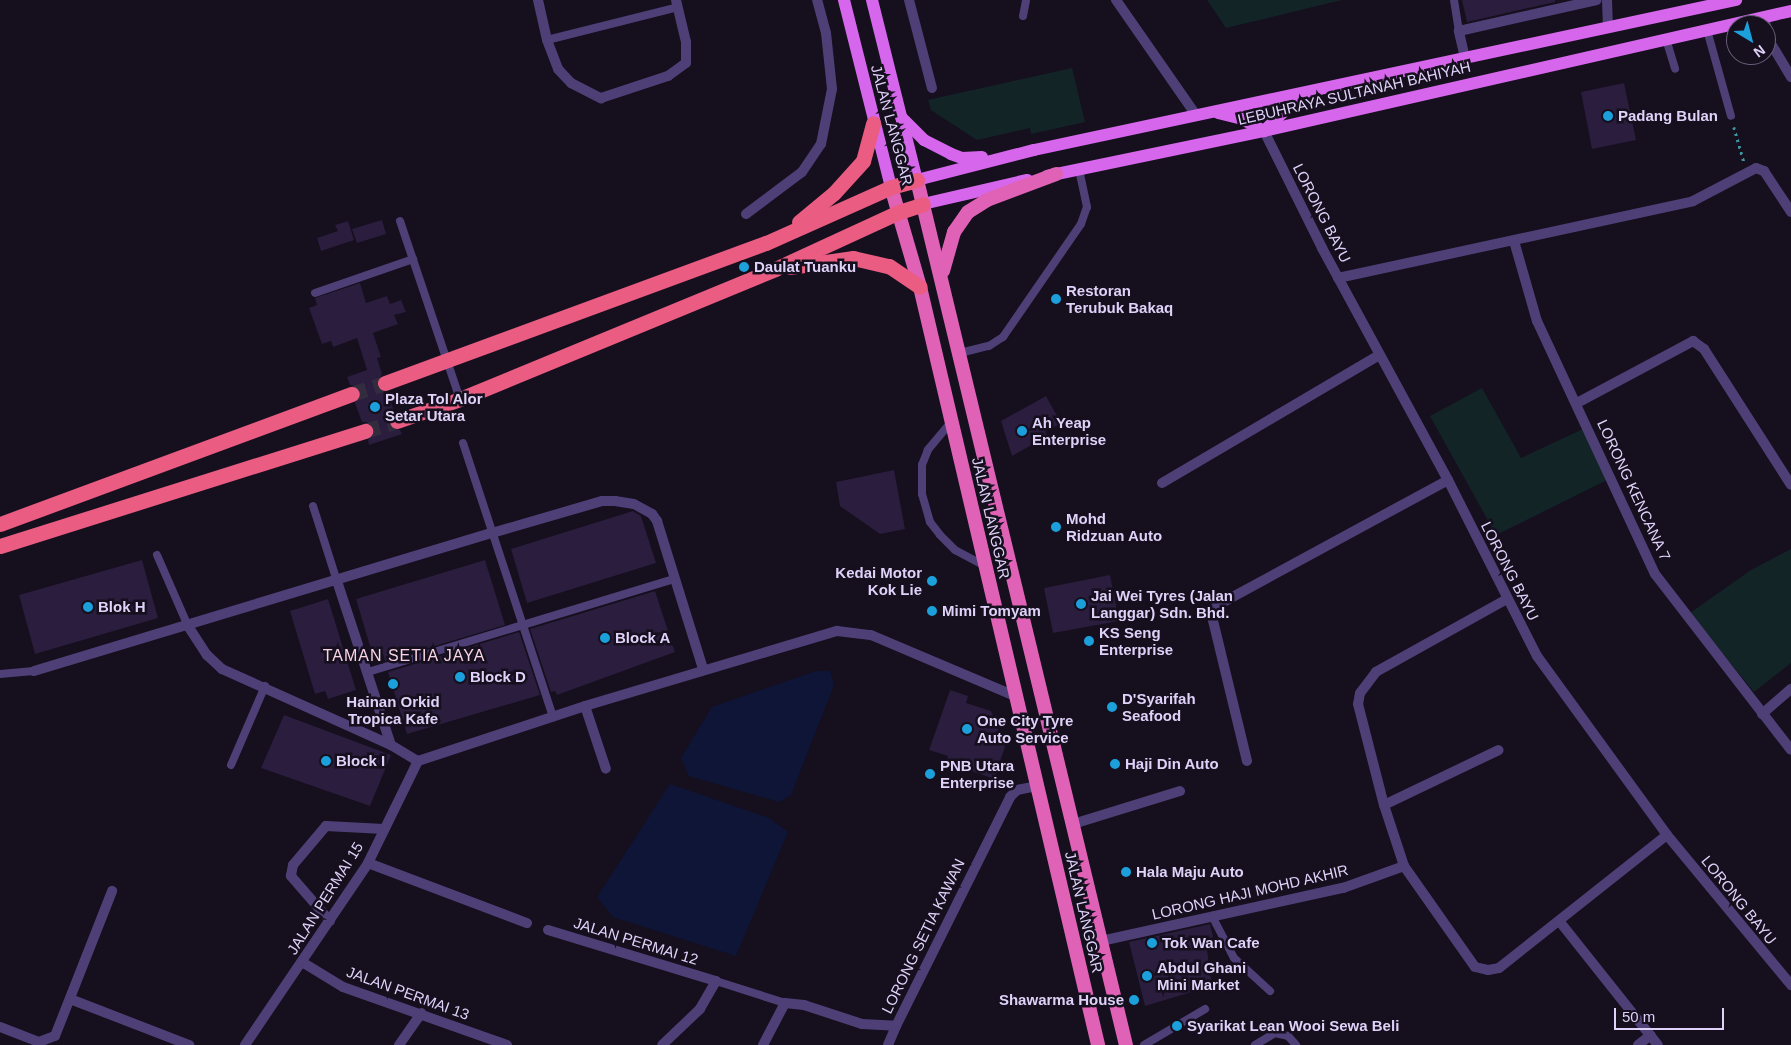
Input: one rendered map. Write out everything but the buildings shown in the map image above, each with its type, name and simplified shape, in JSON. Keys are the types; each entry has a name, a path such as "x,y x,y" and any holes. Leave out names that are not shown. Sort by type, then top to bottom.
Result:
{"highway":[{"path":"766,243 826,200 863,162 873,123"},
{"path":"942,279 945,255 954,232 968,212 987,200 1056,174"},
{"path":"385,383 766,243 891,187 917,180"},
{"name":"JALAN LANGGAR","path":"917,180 1126,1045"},
{"name":"JALAN LANGGAR","path":"891,187 920,287 1098,1045"},
{"path":"397,421 460,399 775,269 899,212 923,204"},
{"path":"775,269 853,258 888,266 920,287"},
{"path":"0,524 352,394"},
{"path":"0,546 365,431"}],"main road":[{"name":"JALAN LANGGAR","path":"844,0 873,123 891,187"},
{"name":"JALAN LANGGAR","path":"872,0 917,180"},
{"name":"LEBUHRAYA SULTANAH BAHIYAH","path":"917,180 1034,150 1736,0"},
{"name":"LEBUHRAYA SULTANAH BAHIYAH","path":"1773,15 1791,11"},
{"name":"LEBUHRAYA SULTANAH BAHIYAH","path":"923,204 1264,131 1726,26"},
{"path":"1213,112 1242,119 1264,131 1304,93"},
{"path":"900,115 924,140 962,158 1034,150"}],"street":[{"path":"538,0 547,40 564,78 594,96 606,98 668,76 686,63 688,50 677,3"},
{"path":"746,214 802,172 821,144 832,89 826,33 817,0"},
{"path":"909,0 932,88"},
{"path":"1116,0 1196,115"},
{"path":"1465,58 1459,31 1597,0"},
{"path":"1606,0 1608,27"},
{"path":"1776,52 1791,77"},
{"name":"LORONG BAYU","path":"1264,131 1338,278 1448,480 1507,599 1552,678 1667,835 1791,985"},
{"path":"1338,278 1693,201 1747,171 1756,168 1764,172 1791,212"},
{"name":"LORONG KENCANA 7","path":"1514,241 1537,321 1578,403 1655,574 1791,750"},
{"path":"1578,403 1693,341 1704,349 1791,485"},
{"path":"1162,483 1379,355"},
{"path":"1247,761 1213,620 1216,606 1448,480"},
{"path":"34,671 602,501 627,502 652,514 657,521 703,669"},
{"path":"337,581 392,745"},
{"path":"1507,599 1391,663 1365,682 1358,704 1384,804 1404,866 1475,967 1499,968 1560,922 1667,835"},
{"path":"188,626 214,663 392,745 418,761 703,669 838,631 855,631 1015,696"},
{"path":"1762,714 1791,689"},
{"path":"585,706 606,769"},
{"path":"1384,804 1499,750"},
{"name":"JALAN PERMAI 15","path":"245,1045 368,863 418,761"},
{"name":"LORONG SETIA KAWAN","path":"786,1003 804,1005 862,1024 896,1026 1010,797 1017,790 1038,786"},
{"path":"1073,824 1180,791"},
{"path":"330,921 291,876 293,865 326,826 384,829"},
{"path":"368,863 528,923"},
{"name":"LORONG HAJI MOHD AKHIR","path":"1101,941 1343,888 1404,866"},
{"path":"0,1027 39,1042 48,1041 57,1032 112,891"},
{"path":"1560,922 1658,1045"},
{"name":"JALAN PERMAI 12","path":"548,930 716,981"},
{"name":"JALAN PERMAI 13","path":"302,962 343,987 507,1045"},
{"path":"662,1045 700,1010 716,981"},
{"path":"70,999 189,1045"},
{"path":"763,1045 786,1003"},
{"path":"399,1045 421,1013"},
{"path":"888,1045 896,1026"},
{"path":"1638,1045 1651,1036"}],"lane":[{"path":"1023,16 1026,0"},
{"path":"1454,0 1459,31"},
{"path":"547,40 677,3"},
{"path":"1707,30 1731,116"},
{"path":"1666,39 1675,69"},
{"path":"960,353 989,346 1003,337 1081,224 1086,207 1080,169"},
{"path":"400,221 460,399"},
{"path":"315,293 413,259"},
{"path":"952,421 928,450 922,465 922,494 930,522 940,535 955,550 987,567"},
{"path":"463,443 553,716"},
{"path":"313,506 337,581"},
{"path":"156,556 188,626"},
{"path":"368,672 675,579"},
{"path":"0,674 34,671"},
{"path":"231,765 265,686"},
{"path":"1212,916 1234,958 1270,990"},
{"path":"716,981 786,1003"},
{"path":"1144,1045 1205,1009"},
{"path":"1255,1045 1275,1034 1288,1036 1296,1045"}],"path":[{"path":"1731,116 1747,171"}],"shaded area":[{"path":"1207,0 1342,0 1226,28"},
{"path":"1072,68 1085,122 1031,134 1030,128 977,140 931,110 928,100"},
{"path":"1482,388 1521,458 1583,429 1607,480 1496,535 1430,416"},
{"path":"1791,549 1791,663 1754,692 1690,613 1751,570"}],"water":[{"path":"816,671 830,671 834,685 791,795 779,802 689,776 681,758 712,707"},
{"path":"670,784 769,818 788,832 736,956 613,917 597,897"}],"tunnel":[{"path":"352,394 385,383"},
{"path":"365,431 397,421"}],"place":[{"name":"Padang Bulan","path":"1608,116"},
{"name":"Daulat Tuanku","path":"744,267"},
{"name":"Restoran Terubuk Bakaq","path":"1056,299"},
{"name":"Plaza Tol Alor Setar Utara","path":"375,407"},
{"name":"Ah Yeap Enterprise","path":"1022,431"},
{"name":"Mohd Ridzuan Auto","path":"1056,527"},
{"name":"Kedai Motor Kok Lie","path":"932,581"},
{"name":"Jai Wei Tyres (Jalan Langgar) Sdn. Bhd.","path":"1081,604"},
{"name":"Blok H","path":"88,607"},
{"name":"Mimi Tomyam","path":"932,611"},
{"name":"Block A","path":"605,638"},
{"name":"KS Seng Enterprise","path":"1089,641"},
{"name":"Block D","path":"460,677"},
{"name":"Hainan Orkid Tropica Kafe","path":"393,684"},
{"name":"D'Syarifah Seafood","path":"1112,707"},
{"name":"One City Tyre Auto Service","path":"967,729"},
{"name":"Block I","path":"326,761"},
{"name":"Haji Din Auto","path":"1115,764"},
{"name":"PNB Utara Enterprise","path":"930,774"},
{"name":"Hala Maju Auto","path":"1126,872"},
{"name":"Tok Wan Cafe","path":"1152,943"},
{"name":"Abdul Ghani Mini Market","path":"1147,976"},
{"name":"Shawarma House","path":"1134,1000"},
{"name":"Syarikat Lean Wooi Sewa Beli","path":"1177,1026"}],"district":[{"name":"TAMAN SETIA JAYA","path":"404,656"}]}
